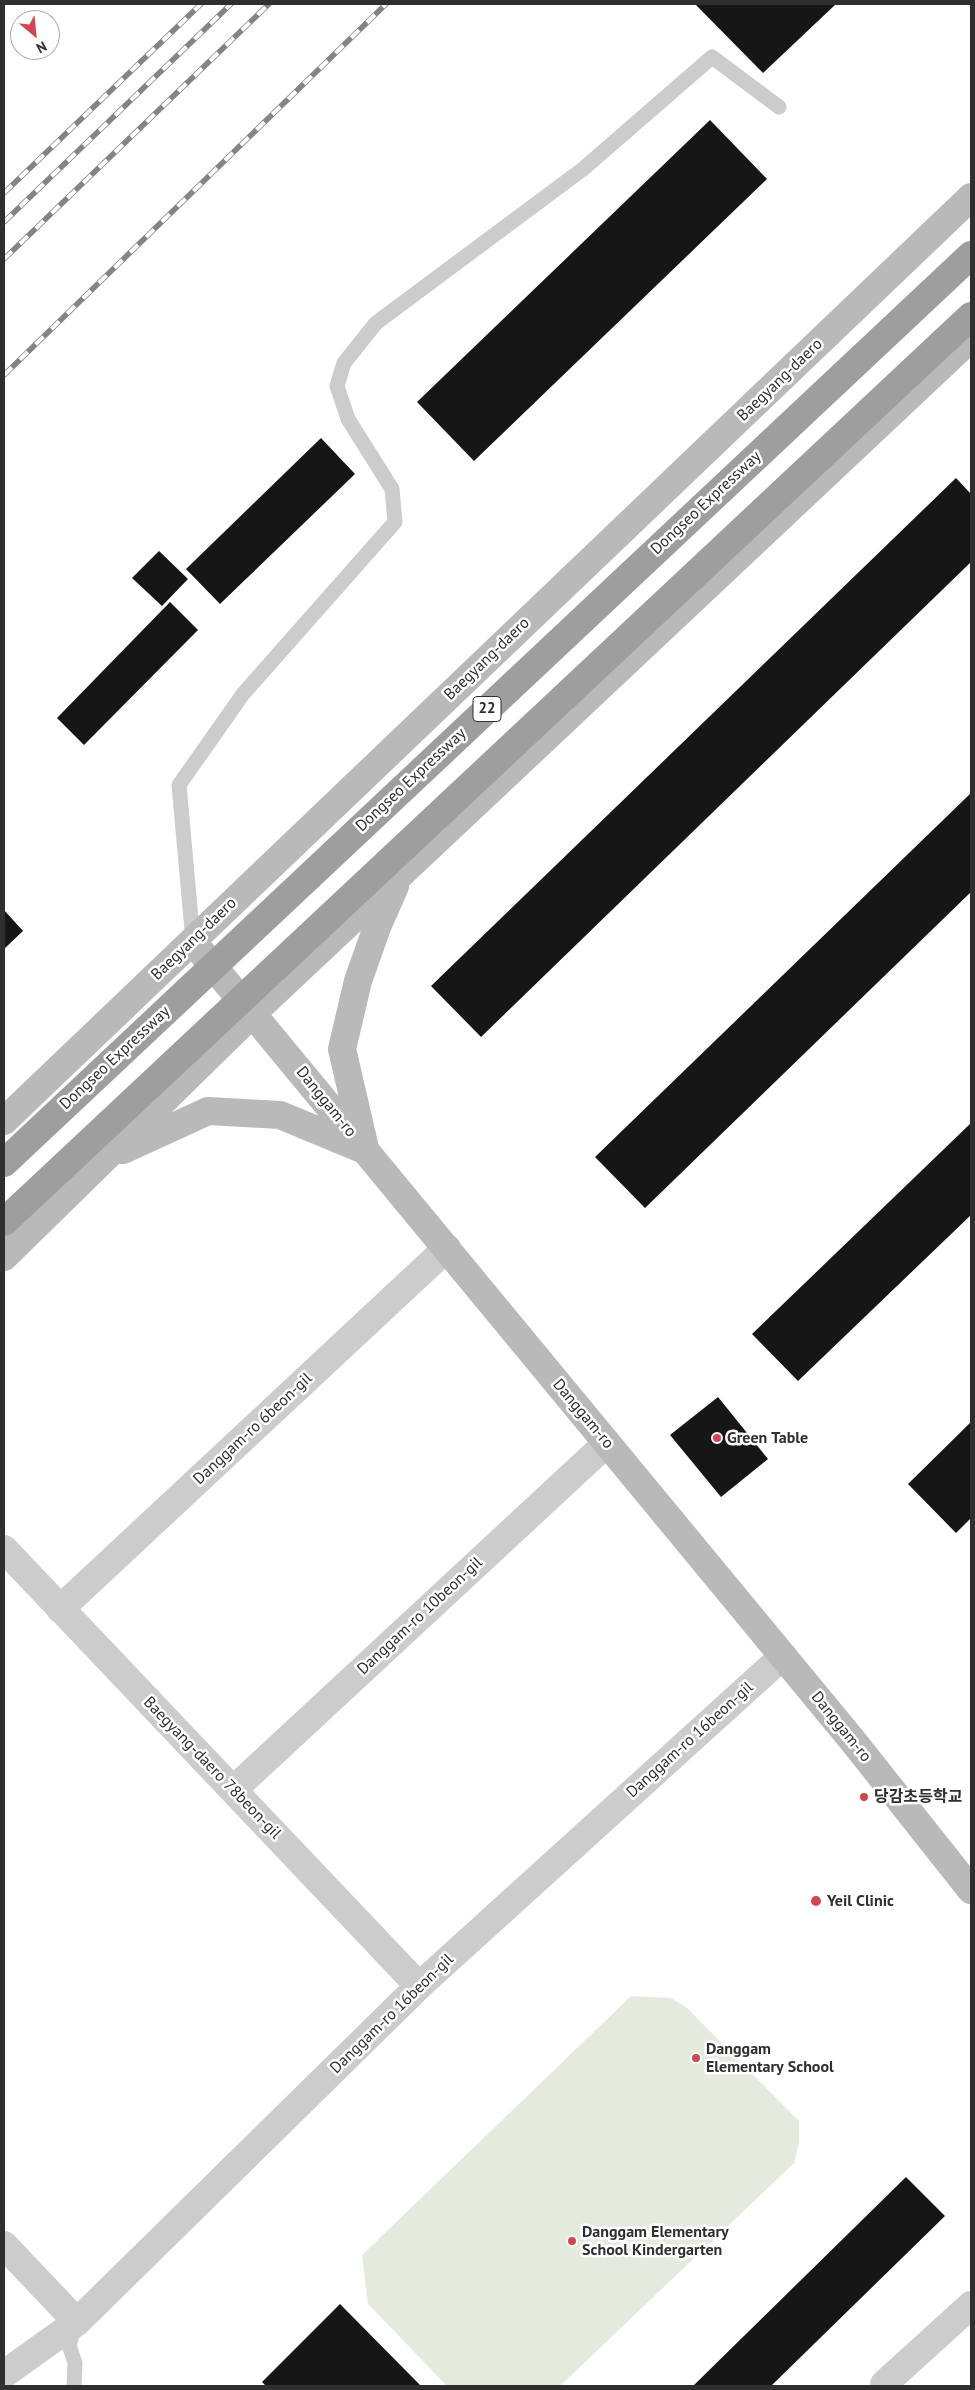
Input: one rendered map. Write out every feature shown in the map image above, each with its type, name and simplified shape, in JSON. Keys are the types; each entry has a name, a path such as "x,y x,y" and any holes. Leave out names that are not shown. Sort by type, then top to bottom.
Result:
{"highway":[{"name":"Dongseo Expressway","path":"4,1163 971,254"},
{"path":"4,1222 971,316"}],"main road":[{"name":"Baegyang-daero","path":"4,1122 971,197"},
{"path":"4,1256 253,1013 971,338"},
{"path":"366,1150 342,1049 358,981 377,927 399,876"},
{"name":"Danggam-ro","path":"193,941 783,1656 971,1890"},
{"path":"104,1159 208,1111 280,1115 366,1150"}],"street":[{"name":"Danggam-ro 6beon-gil","path":"60,1609 446,1248"},
{"name":"Danggam-ro 10beon-gil","path":"233,1790 607,1442"},
{"name":"Baegyang-daero 78beon-gil","path":"4,1549 419,1986"},
{"name":"Danggam-ro 16beon-gil","path":"4,2374 76,2322 419,1986 783,1656"},
{"path":"4,2245 76,2322"},
{"path":"884,2386 971,2305"}],"lane":[{"path":"193,941 179,784 243,694 395,522 392,489 348,419 337,386 344,363 376,323 583,169 712,57 779,107"},
{"path":"74,2386 75,2363 68,2345 76,2322"}],"shaded area":[{"path":"631,1996 671,1998 687,2008 799,2121 799,2143 794,2163 560,2386 447,2386 368,2304 362,2255"}],"building":[{"path":"695,4 836,4 763,73"},
{"path":"710,120 767,179 474,461 417,402"},
{"path":"321,438 355,474 220,604 186,569"},
{"path":"956,478 971,494 971,562 481,1037 431,986"},
{"path":"159,551 188,579 162,606 132,578"},
{"path":"170,602 198,630 84,745 57,718"},
{"path":"971,793 971,892 645,1208 595,1157"},
{"path":"4,910 23,931 4,949"},
{"path":"971,1123 971,1215 798,1381 752,1334"},
{"path":"718,1397 768,1459 721,1497 670,1435"},
{"path":"971,1422 971,1518 956,1533 908,1484"},
{"path":"906,2177 945,2216 771,2386 693,2386"},
{"path":"340,2304 421,2386 266,2386 262,2382"}],"railway":[{"path":"4,193 201,4"},
{"path":"4,222 231,4"},
{"path":"4,259 269,4"},
{"path":"4,375 386,4"}],"place":[{"name":"Green Table","path":"717,1438"},
{"name":"당감초등학교","path":"864,1797"},
{"name":"Yeil Clinic","path":"816,1901"},
{"name":"Danggam Elementary School","path":"696,2058"},
{"name":"Danggam Elementary School Kindergarten","path":"572,2241"}]}
